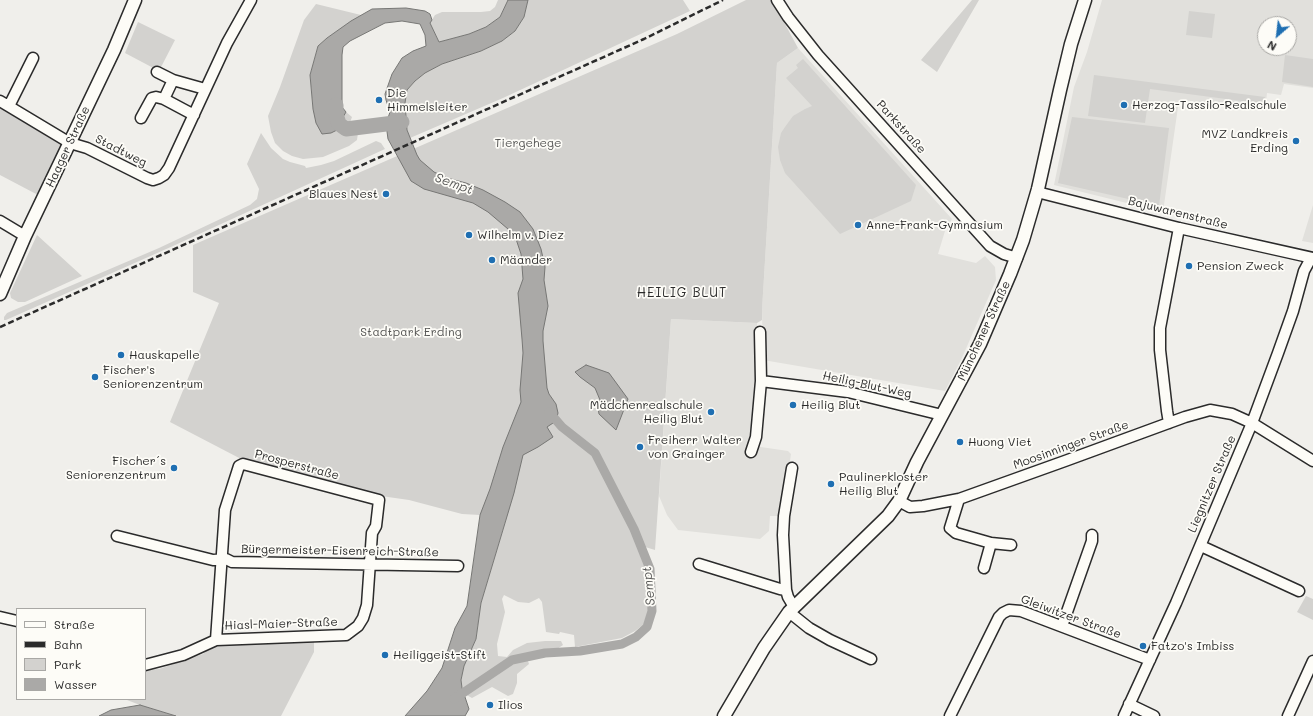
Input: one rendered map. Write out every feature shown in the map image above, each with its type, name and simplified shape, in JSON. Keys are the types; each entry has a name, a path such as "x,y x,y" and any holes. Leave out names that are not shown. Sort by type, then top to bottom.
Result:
{"street":[{"name":"Haager Straße","path":"0,294 25,236 114,50 135,0"},
{"name":"Stadtweg","path":"70,142 87,148 153,180 164,175 169,168 227,43 251,0"},
{"name":"Parkstraße","path":"777,0 788,17 818,55 990,246 1004,254 1017,258"},
{"name":"Münchener Straße","path":"724,716 764,648 791,609 888,516 899,501 987,331 1017,258 1037,192 1062,82 1085,0"},
{"path":"9,106 33,58"},
{"path":"157,72 173,80 205,89"},
{"path":"164,99 173,80"},
{"path":"141,118 152,98 156,97 164,99 194,115"},
{"path":"0,101 70,142"},
{"name":"Bajuwarenstraße","path":"1037,192 1179,228 1312,258"},
{"path":"0,221 25,236"},
{"path":"1169,423 1160,350 1160,328 1179,228"},
{"name":"Liegnitzer Straße","path":"1124,716 1201,546 1252,423 1278,353 1304,271 1312,258"},
{"path":"751,452 756,437 761,381 760,332"},
{"name":"Heilig-Blut-Weg","path":"761,381 848,392 942,416"},
{"name":"Moosinninger Straße","path":"899,501 910,507 959,499 1185,417 1210,410 1232,414 1252,423 1313,461"},
{"name":"Prosperstraße","path":"216,640 225,510 238,466 243,464 379,500"},
{"path":"792,468 784,516 786,590 791,609 809,628 830,640 871,659"},
{"path":"959,499 950,528 956,533 991,543 1011,545"},
{"name":"Hiasl-Maier-Straße","path":"216,640 346,635 358,626 363,618 367,605 372,533 376,526 379,500"},
{"path":"1062,626 1092,541 1092,535"},
{"name":"Bürgermeister-Eisenreich-Straße","path":"117,536 213,560 232,562 458,566"},
{"path":"984,568 991,543"},
{"path":"1201,546 1299,591"},
{"path":"699,564 780,590 786,590"},
{"name":"Gleiwitzer Straße","path":"950,716 999,617 1003,613 1012,610 1021,611 1150,660"},
{"path":"0,617 16,621"},
{"path":"146,665 183,654 216,640"},
{"path":"1288,716 1313,661"},
{"path":"1129,704 1154,716"}],"shaded area":[{"name":"Herzog-Tassilo-Realschule","path":"1102,0 1313,0 1313,88 1284,84 1281,95 1267,93 1265,110 1179,100 1163,212 1054,185 1074,87 1087,52"},
{"name":"Anne-Frank-Gymnasium","path":"798,48 952,219 945,231 938,254 976,263 985,256 995,267 996,280 961,360 945,391 763,360 762,310 777,63"},
{"path":"1313,205 1313,243 1302,241"},
{"name":"Mädchenrealschule Heilig Blut","path":"671,319 757,323 756,378 760,378 754,446 788,451 791,454 783,507 779,516 770,516 769,531 760,539 678,530 667,515 659,496"}],"green space":[{"path":"498,0 508,0 500,17 486,27 469,34 439,42 430,23 435,15 442,12 490,11 495,7"},
{"path":"528,0 683,0 690,11 503,98 410,138 407,130 405,103 407,90 425,73 442,64 481,51 502,41 515,31 524,17"},
{"name":"Stadtpark Erding","path":"746,0 772,0 798,48 777,63 762,320 757,323 671,319 655,550 642,546 647,554 646,565 650,589 649,610 644,624 622,638 575,647 574,635 560,632 559,634 546,632 542,602 539,598 529,603 518,602 504,595 502,599 505,612 497,644 498,656 507,657 513,650 527,643 561,641 563,645 557,649 526,655 529,664 517,674 517,683 513,694 508,696 492,687 472,698 463,693 461,680 464,666 476,639 481,603 506,520 480,515 462,514 409,500 381,496 243,460 170,422 219,303 193,292 193,245 677,34"},
{"path":"972,0 979,0 937,72 921,60"},
{"path":"316,4 361,15 327,38 318,46 310,75 313,109 337,130 346,112 352,117 346,133 356,130 358,133 357,140 349,146 323,157 303,159 292,156 283,151 275,143 268,116 304,20"},
{"path":"1189,11 1215,14 1212,38 1186,35"},
{"path":"138,22 175,40 159,71 125,53"},
{"path":"1285,56 1313,59 1313,87 1282,82"},
{"path":"803,59 916,185 911,201 840,234 785,173 780,160 778,147 781,133 793,116 812,106 786,78 798,68 796,65"},
{"path":"1094,75 1265,97 1264,104 1150,89 1145,123 1088,116"},
{"path":"0,105 63,143 38,195 0,175"},
{"path":"1072,117 1169,128 1159,206 1058,183"},
{"path":"261,133 271,148 283,159 305,166 306,168 334,161 376,141 381,143 385,149 173,246 4,320 7,313 159,248 250,205 257,199 259,189 247,164"},
{"path":"37,235 82,276 25,302 18,302 11,298 10,293"},
{"path":"1306,596 1313,599 1313,620 1297,612"},
{"path":"314,637 314,652 281,716 176,716 127,700 146,700 146,670 159,669 203,654 214,642"}],"water":[{"path":"508,0 528,0 524,17 515,31 502,41 481,51 442,64 425,73 415,81 407,90 405,103 407,130 420,160 434,172 483,190 505,202 520,212 533,229 541,249 545,267 544,280 548,306 543,331 543,341 547,388 556,404 558,413 556,421 547,427 553,437 523,455 514,493 481,603 476,639 464,666 461,680 469,709 465,716 405,716 427,691 442,668 455,628 467,606 480,515 503,447 521,402 520,390 523,353 518,293 523,279 521,254 516,239 508,229 488,212 473,203 424,189 411,181 388,139 386,124 390,112 385,94 392,74 402,58 413,51 426,46 425,35 420,24 402,21 385,23 350,41 343,47 342,107 346,112 337,130 331,133 322,134 316,123 313,109 310,75 318,46 351,21 372,9 406,8 425,11 430,14 432,20 430,23 439,42 469,34 486,27 500,17"},
{"path":"586,365 609,373 628,399 616,430 599,414 598,408 600,400 595,388 575,372"},
{"path":"140,705 176,716 99,716 111,710"}],"waterway":[{"path":"336,105 336,114 339,124 346,129 402,122"},
{"name":"Sempt","path":"454,699 512,660 545,653 580,651 622,644 636,637 647,627 652,611 650,569 634,529 595,453 562,427 549,412"}],"railway":[{"path":"0,327 644,39 723,0"}],"place":[{"name":"Die Himmelsleiter","path":"379,100"},
{"name":"Herzog-Tassilo-Realschule","path":"1124,105"},
{"name":"MVZ Landkreis Erding","path":"1296,141"},
{"name":"Blaues Nest","path":"386,194"},
{"name":"Anne-Frank-Gymnasium","path":"858,225"},
{"name":"Wilhelm v. Diez","path":"469,235"},
{"name":"Mäander","path":"492,260"},
{"name":"Pension Zweck","path":"1189,266"},
{"name":"Hauskapelle","path":"121,355"},
{"name":"Fischer's Seniorenzentrum","path":"95,377"},
{"name":"Heilig Blut","path":"793,405"},
{"name":"Mädchenrealschule Heilig Blut","path":"711,412"},
{"name":"Huong Viet","path":"960,442"},
{"name":"Freiherr Walter von Grainger","path":"640,447"},
{"name":"Fischer´s Seniorenzentrum","path":"174,468"},
{"name":"Paulinerkloster Heilig Blut","path":"831,484"},
{"name":"Fatzo's Imbiss","path":"1143,646"},
{"name":"Heiliggeist-Stift","path":"385,655"},
{"name":"Ilios","path":"490,705"}],"district":[{"name":"HEILIG BLUT","path":"682,293"}],"park label":[{"name":"Tiergehege","path":"528,143"}]}
